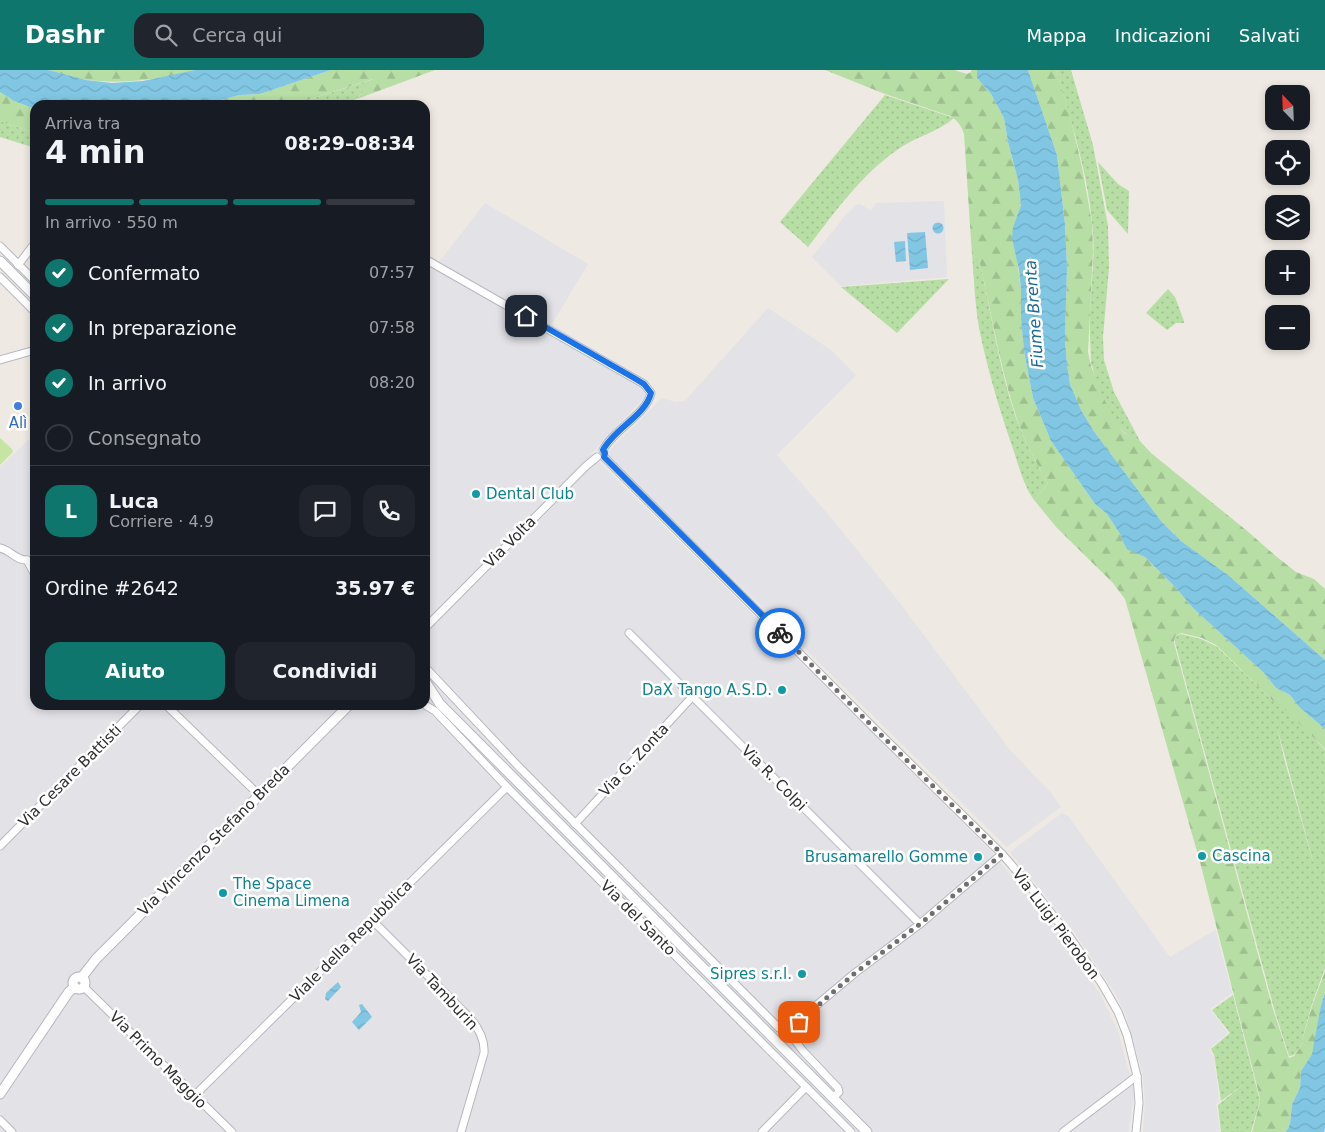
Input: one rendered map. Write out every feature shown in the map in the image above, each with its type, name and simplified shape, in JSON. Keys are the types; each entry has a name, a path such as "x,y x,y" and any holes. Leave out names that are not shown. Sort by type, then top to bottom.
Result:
{"street":[{"path":"0,246 30,276"},
{"path":"18,265 30,249"},
{"path":"0,261 30,291"},
{"name":"Via Volta","path":"430,262 634,378 644,384 651,393 649,402 609,440 601,455 586,466 430,623"},
{"path":"0,277 30,307"},
{"path":"0,360 30,352"},
{"name":"Via Luigi Pierobon","path":"601,455 1002,854 1067,933 1102,984 1118,1012 1126,1035 1137,1076 1139,1102 1136,1132"},
{"path":"0,548 8,550 21,560 30,558"},
{"path":"27,560 30,566"},
{"name":"Via R. Colpi","path":"628,633 920,924"},
{"name":"Via del Santo","path":"430,673 575,824 779,1028 787,1030 803,1051 838,1088 839,1092 833,1098"},
{"path":"430,689 440,704"},
{"path":"430,697 440,704 502,765 867,1132"},
{"name":"Via G. Zonta","path":"575,824 692,697"},
{"name":"Via del Santo","path":"430,708 851,1132"},
{"name":"Via Cesare Battisti","path":"0,846 135,710"},
{"path":"171,710 258,794"},
{"name":"Via Vincenzo Stefano Breda","path":"0,1094 74,987 73,981 75,978 82,978 96,959 258,794 344,710"},
{"path":"502,765 510,756"},
{"name":"Viale della Repubblica","path":"194,1096 508,787"},
{"path":"787,1030 855,973 920,924 1002,854"},
{"name":"Via del Santo","path":"638,902 646,894"},
{"name":"Via Tamburin","path":"372,921 478,1028 484,1053 461,1132"},
{"path":"74,987 79,990 84,987 86,982 82,978"},
{"name":"Via Primo Maggio","path":"84,987 232,1132"},
{"path":"1063,1132 1137,1076"},
{"path":"762,1132 806,1087"},
{"path":"0,1120 12,1132"}],"shaded area":[{"path":"944,201 947,277 841,286 812,257 856,205 860,204 871,211 876,203"},
{"path":"485,203 588,264 552,324 649,384 644,398 591,454 991,851 1061,937 1100,994 1118,1031 1134,1091 1129,1132 0,1132 0,467 30,439 30,710 430,710 430,257 439,262"},
{"path":"768,308 831,350 856,375 777,455 833,520 899,602 1010,750 1051,793 1061,807 1007,847 606,454 662,398 676,402 685,401"},
{"path":"1062,813 1068,816 1170,957 1215,930 1215,928 1232,993 1210,1009 1228,1033 1209,1049 1213,1055 1216,1074 1219,1101 1216,1104 1220,1132 1143,1132 1145,1100 1142,1071 1127,1019 1116,995 1075,933 1010,852"}],"green space":[{"path":"48,70 195,70 158,78 121,82 84,79"},
{"path":"331,70 435,70 357,99 373,79 308,100 220,100 240,95 260,94"},
{"path":"825,70 954,70 967,74 971,70 977,70 977,78 991,94 1004,118 1018,180 1021,205 1013,227 1021,290 1024,351 1033,398 1051,441 1095,504 1107,514 1127,548 1145,557 1193,608 1264,673 1276,688 1290,695 1299,707 1325,729 1325,749 1216,645 1202,638 1181,633 1175,636 1174,643 1272,1006 1289,1058 1294,1056 1300,1048 1312,1006 1325,971 1325,993 1321,1005 1316,1040 1312,1054 1301,1071 1300,1088 1292,1104 1290,1124 1286,1132 1252,1132 1260,1102 1259,1094 1200,862 1125,599 1112,582 1057,528 1034,500 1048,484 1030,449 1015,413 1000,356 979,259 972,255 964,134 962,129 953,117 885,94"},
{"path":"1028,70 1056,70 1070,116 1082,167 1092,223 1093,251 1088,352 1101,393 1124,433 1140,441 1151,453 1296,572 1314,579 1325,589 1325,660 1228,575 1181,541 1161,521 1093,430 1081,410 1070,384 1067,364 1065,340 1067,267 1065,224 1057,155"},
{"path":"1056,70 1071,70 1093,145 1108,226 1109,268 1103,337 1104,360 1114,392 1140,441 1125,433 1112,417 1099,392 1091,366 1090,319 1094,253 1091,212 1079,150"},
{"path":"374,79 355,100 308,100"},
{"path":"0,92 14,101 30,107 30,131 0,121"},
{"path":"885,95 954,118 941,127 904,145 884,160 860,182 808,247 780,222"},
{"path":"0,121 30,131 30,146 0,137"},
{"path":"1098,162 1118,184 1129,191 1128,234 1107,210"},
{"path":"972,255 979,259 999,357 1015,415 1030,450 1048,484 1034,500 1026,487 997,400 986,357 979,328"},
{"path":"949,279 897,333 841,287"},
{"path":"1168,289 1175,297 1184,323 1176,323 1167,330 1146,313"},
{"path":"0,438 13,452 0,465"},
{"path":"1181,634 1201,639 1216,646 1272,700 1293,716 1325,750 1325,968 1312,1004 1300,1048 1294,1055 1289,1056 1275,1012 1175,643 1175,636","holes":["1277,727 1318,880 1284,758"]},
{"path":"1233,995 1260,1101 1251,1132 1221,1132 1218,1105 1244,1084 1221,1101 1214,1054 1211,1049 1230,1033 1212,1010"}],"water":[{"path":"0,70 48,70 86,80 112,83 143,81 195,70 331,70 260,94 240,95 220,100 30,100 30,107 14,101 0,92"},
{"name":"Fiume Brenta","path":"977,70 1028,70 1057,155 1065,224 1067,267 1065,340 1067,364 1070,384 1081,410 1093,430 1161,521 1181,541 1228,575 1325,660 1325,729 1299,707 1290,695 1276,688 1264,673 1193,608 1145,557 1127,549 1107,514 1095,504 1051,441 1033,398 1024,351 1019,270 1012,238 1013,227 1021,205 1018,180 1004,118 991,94 977,78"},
{"path":"938,222 944,228 938,234 932,228"},
{"path":"925,232 928,268 910,270 907,233"},
{"path":"905,241 906,261 896,262 894,242"},
{"path":"338,982 341,987 328,1001 325,999 326,993"},
{"path":"1325,993 1324,1132 1286,1132 1290,1124 1292,1104 1300,1088 1301,1071 1312,1054"},
{"path":"362,1004 372,1017 359,1030 352,1022 361,1012 359,1005"}],"way so far":[{"path":"780,633 1002,854 920,924 855,973 799,1022"}],"place":[{"name":"Alì","path":"18,406"},
{"name":"Dental Club","path":"476,494"},
{"name":"DaX Tango A.S.D.","path":"782,690"},
{"name":"Cascina","path":"1202,856"},
{"name":"Brusamarello Gomme","path":"978,857"},
{"name":"The Space Cinema Limena","path":"223,893"},
{"name":"Sipres s.r.l.","path":"802,974"}],"route":[{"path":"526,316 644,384 651,393 649,402 609,440 603,450 605,453 604,457 780,633"}]}
